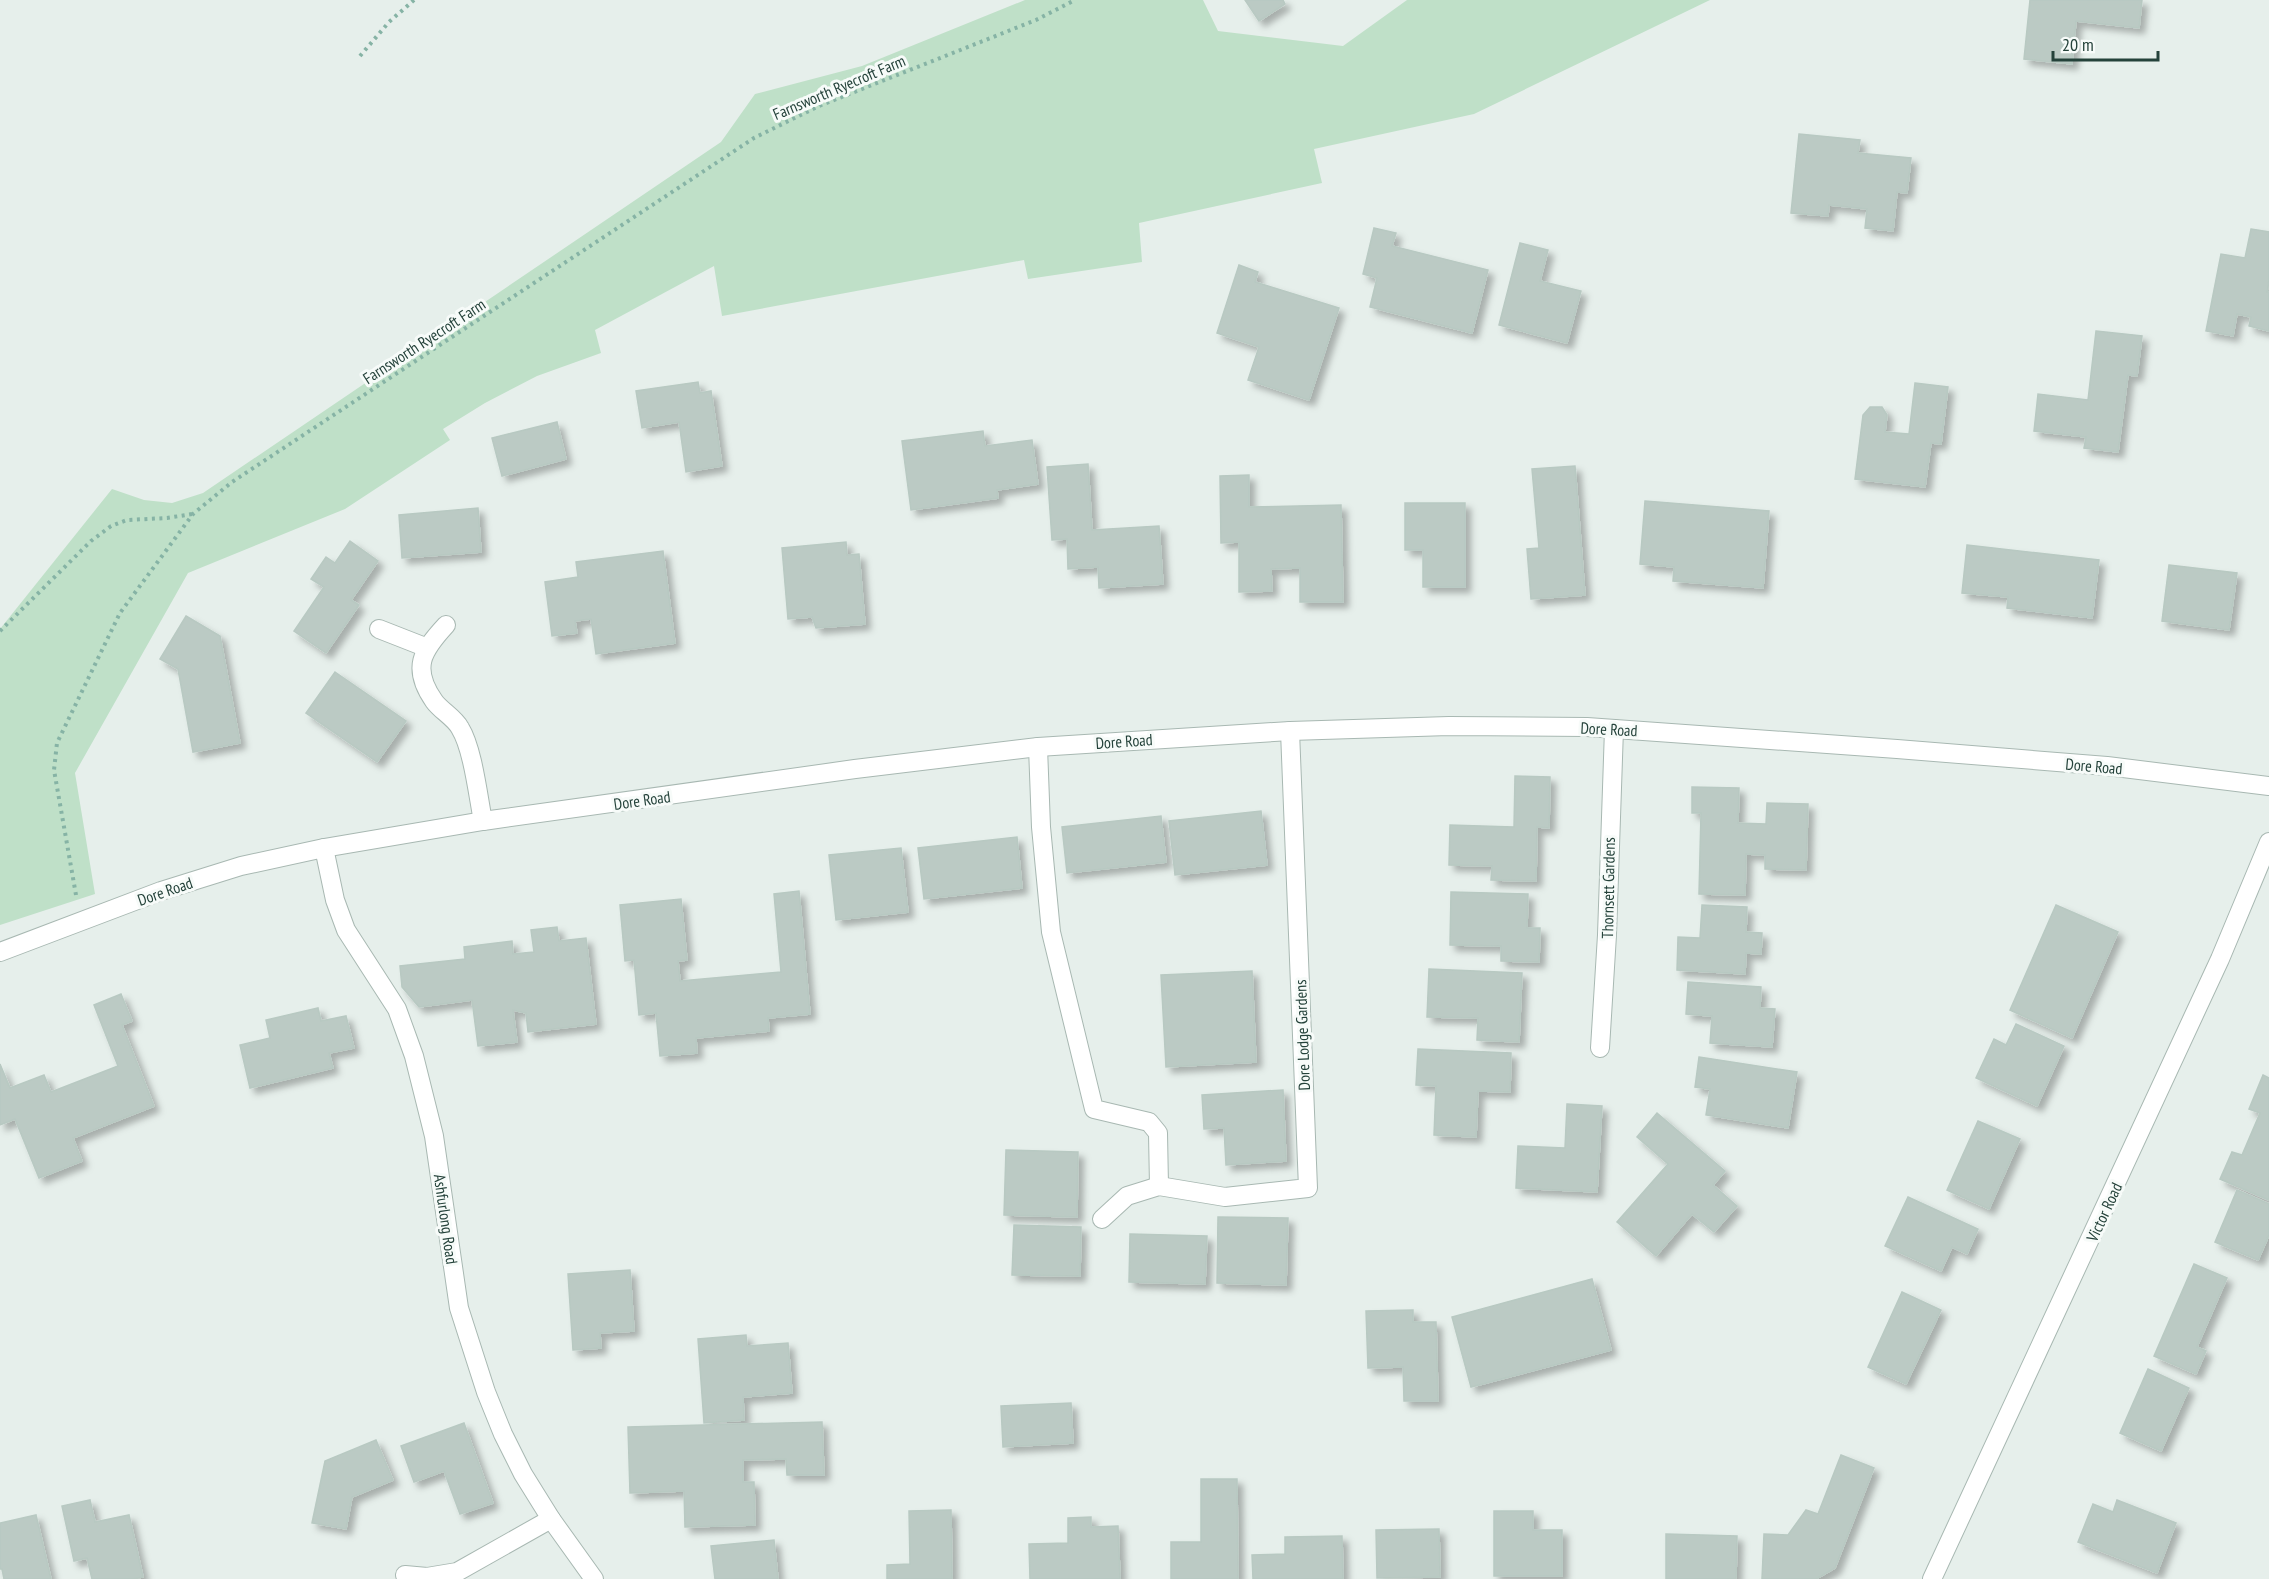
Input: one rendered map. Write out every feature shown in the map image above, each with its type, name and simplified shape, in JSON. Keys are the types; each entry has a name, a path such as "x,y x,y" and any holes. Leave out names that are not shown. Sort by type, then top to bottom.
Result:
{"street":[{"path":"446,624 425,647 422,661 423,678 434,701 460,727 468,749 483,822"},
{"path":"380,629 425,647"},
{"name":"Dore Road","path":"0,952 161,891 241,866 324,848 483,822 855,769 1038,747 1290,731 1449,726 1614,729 2107,766 2269,786"},
{"name":"Thornsett Gardens","path":"1600,1048 1607,935 1614,729"},
{"name":"Dore Lodge Gardens","path":"1102,1219 1127,1196 1159,1186 1225,1197 1308,1188 1290,731"},
{"path":"1038,747 1041,827 1051,932 1094,1109 1149,1122 1158,1133 1159,1186"},
{"name":"Victor Road","path":"1932,1579 2134,1148 2220,959 2269,842"},
{"name":"Ashfurlong Road","path":"324,848 335,900 346,930 397,1009 414,1056 434,1136 459,1308 486,1392 523,1474 551,1519 594,1579"},
{"path":"405,1575 427,1578 457,1572 551,1519"}],"path":[{"path":"360,56 388,22 414,0"},
{"name":"Farnsworth Ryecroft Farm","path":"81,923 54,770 57,743 120,614 193,513 232,482 754,138 819,106 1036,20 1075,0"},
{"path":"0,631 91,541 111,526 127,520 167,518 193,513"}],"green space":[{"path":"1025,0 1203,0 1218,31 1343,46 1407,0 1710,0 1474,114 1314,149 1322,183 1139,223 1142,262 1028,279 1024,260 722,316 714,266 595,330 601,353 537,376 485,403 443,429 450,440 345,509 188,573 75,773 95,894 0,925 0,629 112,489 144,500 172,503 203,493 721,142 755,94 862,66"}],"building":[{"path":"1245,0 1283,0 1285,4 1259,21"},
{"path":"2030,0 2142,0 2139,28 2076,21 2072,64 2024,59"},
{"path":"1799,134 1860,140 1858,153 1911,158 1907,193 1897,192 1893,231 1865,228 1867,209 1829,205 1828,216 1791,213"},
{"path":"1374,228 1396,233 1392,246 1488,270 1472,333 1370,307 1377,278 1363,274"},
{"path":"2251,229 2269,232 2267,292 2269,292 2269,331 2249,326 2251,317 2237,314 2233,336 2206,331 2221,254 2245,258"},
{"path":"1520,243 1548,250 1540,281 1581,291 1567,343 1499,325"},
{"path":"1239,265 1258,272 1255,282 1339,308 1309,400 1248,380 1259,347 1217,333"},
{"path":"2096,331 2142,336 2137,376 2128,375 2118,452 2084,448 2086,437 2034,431 2038,394 2088,400"},
{"path":"698,382 700,393 711,391 722,466 686,472 679,422 642,428 636,391"},
{"path":"1915,383 1948,387 1941,444 1931,443 1925,487 1855,479 1863,415 1870,407 1882,407 1887,415 1885,432 1909,434"},
{"path":"557,422 566,459 502,476 492,438"},
{"path":"983,431 985,446 1032,440 1038,484 997,490 998,498 911,510 902,441"},
{"path":"1088,464 1092,530 1159,526 1163,584 1099,588 1098,567 1068,569 1067,539 1052,540 1047,467"},
{"path":"1575,466 1585,595 1531,599 1527,549 1539,548 1532,469"},
{"path":"1249,475 1249,507 1341,505 1343,602 1300,602 1300,568 1271,569 1272,591 1239,592 1239,542 1221,543 1220,476"},
{"path":"1645,501 1769,511 1763,588 1673,581 1674,567 1640,564"},
{"path":"1405,503 1465,503 1465,587 1423,587 1423,550 1405,550"},
{"path":"478,508 481,552 402,558 399,515"},
{"path":"350,541 378,561 351,600 359,605 326,653 294,631 324,587 311,579 326,557 335,563"},
{"path":"846,542 847,555 859,554 865,624 816,628 812,617 788,619 782,548"},
{"path":"1967,545 2099,560 2092,618 2007,608 2008,597 1962,593"},
{"path":"663,551 675,643 596,654 591,619 575,621 577,633 552,636 545,582 578,577 576,562"},
{"path":"2169,565 2237,573 2229,630 2162,621"},
{"path":"186,616 220,636 240,743 193,752 178,669 160,659"},
{"path":"335,672 406,721 377,762 306,713"},
{"path":"1515,776 1550,777 1549,828 1537,827 1536,881 1491,880 1492,866 1449,865 1450,825 1514,827"},
{"path":"1692,787 1739,788 1738,823 1766,824 1767,803 1808,804 1806,870 1765,869 1765,855 1746,854 1745,895 1699,894 1701,813 1692,813"},
{"path":"1261,811 1267,865 1175,875 1169,821"},
{"path":"1161,816 1166,862 1067,873 1062,827"},
{"path":"1017,837 1022,888 924,899 918,848"},
{"path":"901,848 908,912 836,920 829,855"},
{"path":"799,891 810,1014 768,1018 769,1031 696,1038 697,1053 660,1056 656,1013 639,1015 634,960 625,961 620,905 681,899 687,960 678,961 680,981 781,972 774,894"},
{"path":"1451,892 1528,894 1527,928 1540,928 1539,962 1501,961 1501,946 1450,945"},
{"path":"1702,905 1747,907 1746,932 1762,933 1761,954 1746,953 1745,974 1677,970 1678,937 1700,938"},
{"path":"2056,905 2118,932 2072,1038 2010,1010"},
{"path":"557,927 559,941 586,938 596,1024 528,1032 526,1013 513,1010 517,1042 478,1046 472,1000 419,1007 402,987 400,966 465,959 464,947 512,941 513,954 534,952 531,930"},
{"path":"1429,969 1522,973 1519,1042 1477,1040 1478,1018 1427,1017"},
{"path":"1252,971 1256,1062 1166,1067 1161,975"},
{"path":"1688,982 1761,987 1760,1008 1775,1009 1772,1047 1710,1043 1712,1016 1686,1014"},
{"path":"121,994 132,1021 122,1025 154,1106 73,1138 82,1161 39,1178 15,1119 0,1125 0,1064 10,1088 44,1075 51,1092 118,1066 94,1005"},
{"path":"318,1008 321,1021 346,1016 354,1048 329,1053 333,1068 250,1088 240,1045 270,1038 266,1020"},
{"path":"2016,1024 2064,1046 2037,1106 1976,1078 1994,1039 2006,1045"},
{"path":"1418,1049 1511,1053 1510,1092 1478,1091 1476,1137 1434,1135 1436,1086 1416,1085"},
{"path":"1699,1057 1797,1072 1788,1128 1706,1115 1710,1089 1695,1087"},
{"path":"2263,1075 2269,1078 2269,1200 2220,1179 2232,1152 2242,1155 2260,1113 2249,1109"},
{"path":"1283,1090 1286,1161 1226,1165 1224,1128 1204,1129 1202,1095"},
{"path":"1567,1104 1602,1106 1597,1192 1516,1188 1518,1146 1565,1148"},
{"path":"1657,1113 1725,1171 1713,1185 1737,1206 1714,1232 1692,1214 1656,1256 1617,1222 1668,1164 1637,1137"},
{"path":"1978,1121 2020,1139 1989,1209 1947,1190"},
{"path":"1006,1150 1078,1152 1077,1217 1004,1215"},
{"path":"2237,1190 2269,1204 2269,1235 2258,1260 2215,1242"},
{"path":"1908,1197 1978,1229 1967,1254 1952,1247 1941,1271 1885,1246"},
{"path":"1218,1217 1288,1218 1286,1285 1217,1283"},
{"path":"1014,1225 1081,1227 1080,1276 1012,1275"},
{"path":"1130,1234 1207,1236 1205,1284 1129,1282"},
{"path":"2194,1264 2227,1278 2197,1347 2206,1351 2196,1374 2154,1356"},
{"path":"630,1270 634,1331 600,1333 601,1348 573,1350 568,1274"},
{"path":"1592,1279 1611,1350 1471,1387 1452,1317"},
{"path":"1902,1292 1941,1310 1906,1384 1868,1367"},
{"path":"1413,1310 1413,1322 1436,1322 1438,1401 1404,1401 1403,1367 1368,1368 1366,1311"},
{"path":"746,1335 747,1346 788,1343 792,1393 743,1397 744,1420 704,1423 698,1339"},
{"path":"2148,1369 2189,1388 2161,1451 2120,1433"},
{"path":"1071,1403 1073,1443 1003,1447 1001,1406"},
{"path":"822,1422 824,1475 787,1475 786,1459 743,1460 743,1482 754,1482 755,1525 685,1527 684,1491 630,1493 628,1427"},
{"path":"464,1423 493,1503 460,1514 444,1471 414,1482 401,1446"},
{"path":"376,1440 393,1480 352,1497 346,1529 312,1523 325,1461"},
{"path":"1841,1455 1874,1468 1835,1568 1816,1579 1762,1579 1764,1534 1788,1535 1806,1510 1818,1514"},
{"path":"1201,1479 1237,1479 1238,1579 1171,1579 1171,1542 1201,1542"},
{"path":"90,1500 95,1522 129,1515 143,1577 92,1579 87,1558 74,1561 62,1506"},
{"path":"2117,1500 2176,1523 2157,1573 2078,1542 2093,1504 2113,1512"},
{"path":"951,1510 952,1579 887,1579 887,1565 910,1564 909,1511"},
{"path":"1494,1511 1533,1511 1533,1530 1562,1530 1562,1576 1494,1576"},
{"path":"36,1515 51,1579 4,1579 2,1569 0,1569 0,1523"},
{"path":"1091,1517 1091,1527 1118,1526 1120,1579 1030,1579 1029,1544 1068,1543 1068,1518"},
{"path":"1439,1529 1440,1577 1377,1578 1376,1530"},
{"path":"1666,1534 1737,1536 1736,1579 1666,1579"},
{"path":"1342,1536 1343,1579 1253,1579 1252,1555 1285,1554 1285,1537"},
{"path":"774,1540 778,1579 715,1579 711,1546"}]}
